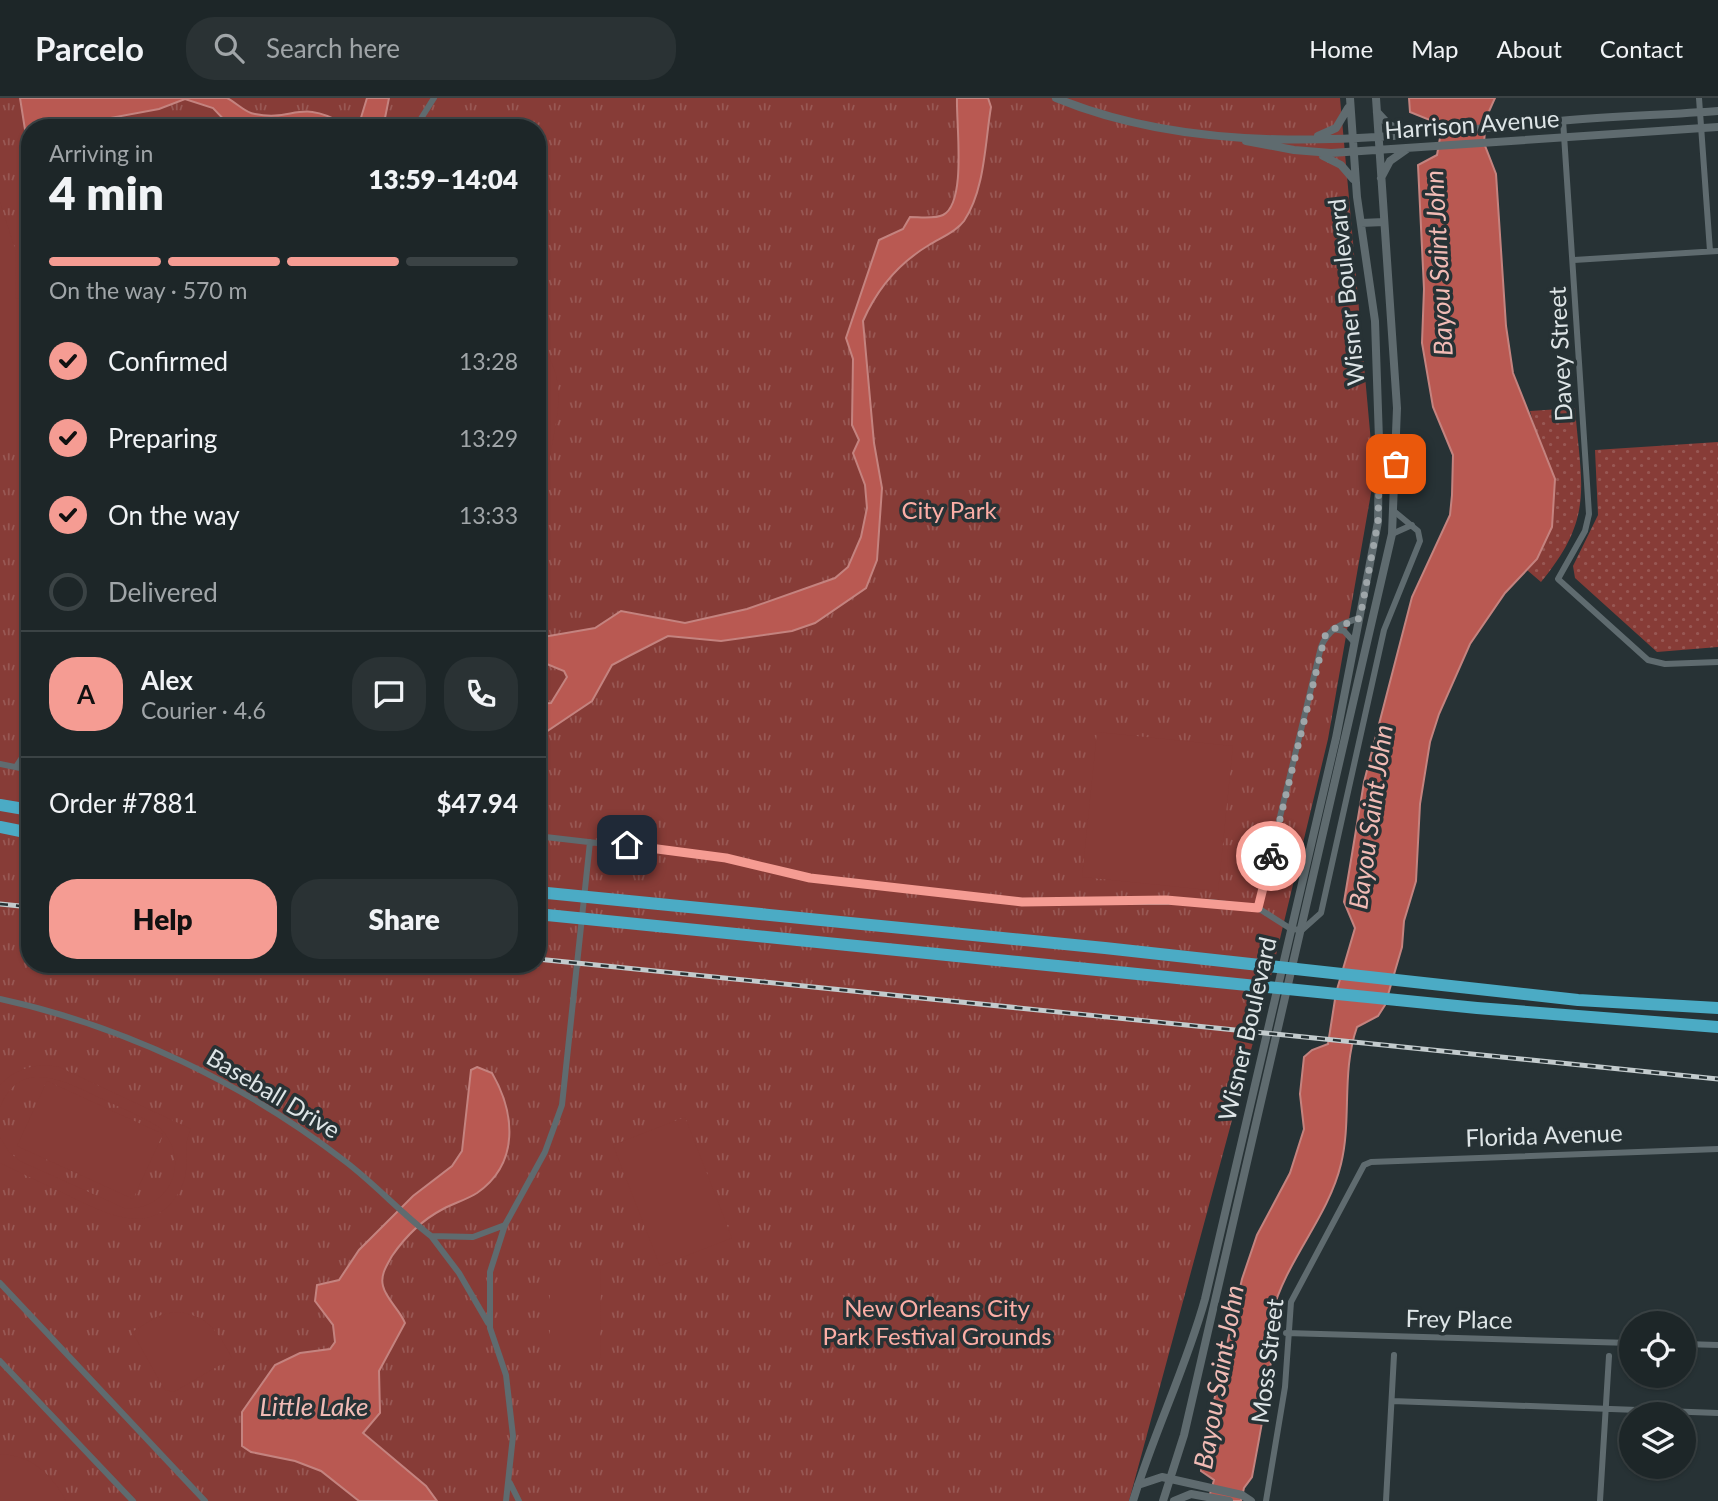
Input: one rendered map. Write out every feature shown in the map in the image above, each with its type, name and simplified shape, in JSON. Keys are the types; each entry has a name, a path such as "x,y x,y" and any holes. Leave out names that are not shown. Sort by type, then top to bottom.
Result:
{"highway":[{"path":"0,805 21,808"},
{"path":"0,827 21,831"},
{"path":"546,893 1578,1000 1718,1008"},
{"path":"546,915 1396,1000 1718,1027"}],"street":[{"path":"421,119 434,98"},
{"name":"Harrison Avenue","path":"1056,98 1087,111 1181,133 1312,139 1718,111"},
{"name":"Wisner Boulevard","path":"1133,1501 1195,1336 1392,534 1396,440 1392,324 1376,98"},
{"path":"1699,98 1710,251"},
{"path":"1312,139 1336,128 1350,101"},
{"name":"Wisner Boulevard","path":"1163,1501 1206,1339 1339,741 1354,642 1378,522 1380,440 1375,321 1355,183 1350,101"},
{"path":"1377,112 1389,125 1408,133"},
{"name":"Davey Street","path":"1563,121 1589,514 1585,531 1558,579 1648,660 1665,664 1718,662"},
{"name":"Harrison Avenue","path":"1230,137 1317,153 1718,127"},
{"path":"1380,180 1390,161 1408,148"},
{"path":"1317,153 1341,165 1355,183"},
{"path":"1361,223 1384,222"},
{"path":"1574,260 1718,251"},
{"path":"1380,440 1396,440"},
{"path":"546,837 726,858 810,878 1022,902 1166,900 1258,908 1291,929 1302,930 1321,913 1384,630 1420,541 1418,531 1395,512"},
{"path":"1392,534 1412,525"},
{"path":"1258,908 1321,647 1325,636 1333,629 1360,618"},
{"path":"1333,629 1344,631 1354,642"},
{"path":"16,767 21,759"},
{"path":"0,764 21,768"},
{"path":"506,1501 513,1436 511,1401 506,1375 490,1328 490,1272 505,1225 545,1153 562,1105 590,842"},
{"name":"Baseball Drive","path":"0,999 120,1035 200,1071 299,1130 345,1161 431,1236 458,1273 490,1328"},
{"name":"Florida Avenue","path":"1371,1162 1718,1149"},
{"name":"Moss Street","path":"1266,1501 1285,1387 1286,1334 1296,1290 1359,1170 1371,1162"},
{"path":"431,1236 473,1237 505,1225"},
{"path":"0,1283 205,1501"},
{"name":"Frey Place","path":"1286,1334 1619,1343"},
{"path":"1696,1344 1718,1345"},
{"path":"1386,1501 1394,1354"},
{"path":"1600,1501 1609,1356"},
{"path":"0,1361 133,1501"},
{"path":"1392,1401 1718,1413"},
{"path":"1138,1485 1162,1477 1229,1501"},
{"path":"510,1483 519,1501"},
{"path":"1174,1501 1191,1494 1210,1492 1248,1499"}],"green space":[{"name":"City Park","path":"0,98 1340,98 1374,476 1328,739 1271,976 1129,1501 0,1501"},
{"path":"0,202 16,252 15,298 21,298 21,431 0,431"},
{"path":"546,351 556,377 559,400 546,473"},
{"path":"1575,408 1581,480 1577,519 1558,559 1541,582 1527,570 1541,547 1554,495 1551,469 1530,411"},
{"path":"1718,442 1718,647 1657,652 1575,578 1573,566 1598,515 1595,450"},
{"path":"1097,732 1233,746 1218,891 1082,877"},
{"path":"46,1065 59,1067 191,1129 186,1145 184,1181 169,1206 156,1215 141,1219 110,1214 0,1163 0,1137 9,1152 20,1161 124,1208 140,1207 154,1202 171,1182 175,1168 174,1155 170,1141 160,1128 78,1088 48,1078 34,1077 21,1081 9,1091 0,1107 0,1085 5,1080 21,1070"},
{"path":"47,1081 163,1134 133,1199 17,1146"},
{"path":"685,1117 732,1238 660,1266 613,1145"},
{"path":"550,1269 601,1269 600,1359 550,1359"},
{"path":"173,1312 194,1316 209,1325 232,1358 174,1392 165,1390 132,1332 158,1316"},
{"path":"0,1454 31,1462 54,1482 66,1501 0,1501"}],"water":[{"path":"20,98 227,98 251,113 268,116 306,112 335,119 223,119 213,108 185,99 159,109 110,119 23,119"},
{"path":"367,98 389,98 385,119 361,119"},
{"path":"957,98 988,98 991,107 983,166 971,209 957,228 918,252 899,269 875,298 863,321 874,443 882,488 877,560 866,588 815,623 792,631 721,641 668,636 612,665 592,701 546,732 546,703 551,703 567,677 564,671 546,664 546,636 595,628 621,611 685,623 747,609 835,578 848,567 861,537 867,508 865,485 853,453 859,440 852,425 853,359 846,338 879,240 903,229 910,217 943,215 950,208 955,195 959,162"},
{"name":"Bayou Saint John","path":"1409,98 1495,98 1486,118 1484,143 1496,174 1506,326 1513,373 1555,479 1552,527 1537,559 1505,593 1470,644 1439,714 1430,742 1420,804 1416,881 1404,921 1402,947 1385,1005 1378,1016 1357,1027 1352,1044 1344,1147 1335,1184 1287,1275 1272,1314 1269,1376 1252,1477 1244,1488 1241,1501 1208,1501 1214,1480 1201,1471 1202,1453 1242,1279 1257,1235 1290,1173 1304,1129 1300,1094 1304,1057 1312,1050 1328,1044 1336,993 1355,928 1344,902 1364,782 1412,597 1450,515 1453,455 1433,407 1422,343 1424,289 1418,165 1437,155 1441,132 1430,120 1410,112"},
{"name":"Little Lake","path":"477,1067 492,1073 500,1088 509,1121 507,1152 491,1181 469,1198 435,1213 421,1224 402,1242 386,1267 382,1278 383,1286 405,1323 379,1371 380,1413 363,1433 426,1486 437,1501 359,1501 321,1471 295,1461 251,1452 242,1446 242,1412 275,1365 300,1353 330,1349 335,1342 333,1325 315,1301 317,1285 339,1280 359,1250 413,1196 452,1166 462,1151 471,1070"}],"railway":[{"path":"0,904 21,906"},
{"path":"546,960 1718,1079"}],"way so far":[{"path":"1271,856 1325,636 1333,629 1360,618 1378,522 1380,440 1396,440 1396,464"}],"route":[{"path":"627,845 726,858 810,878 1022,902 1071,904 1166,900 1258,908 1271,856"}],"park label":[{"name":"New Orleans City Park Festival Grounds","path":"937,1323"}]}
